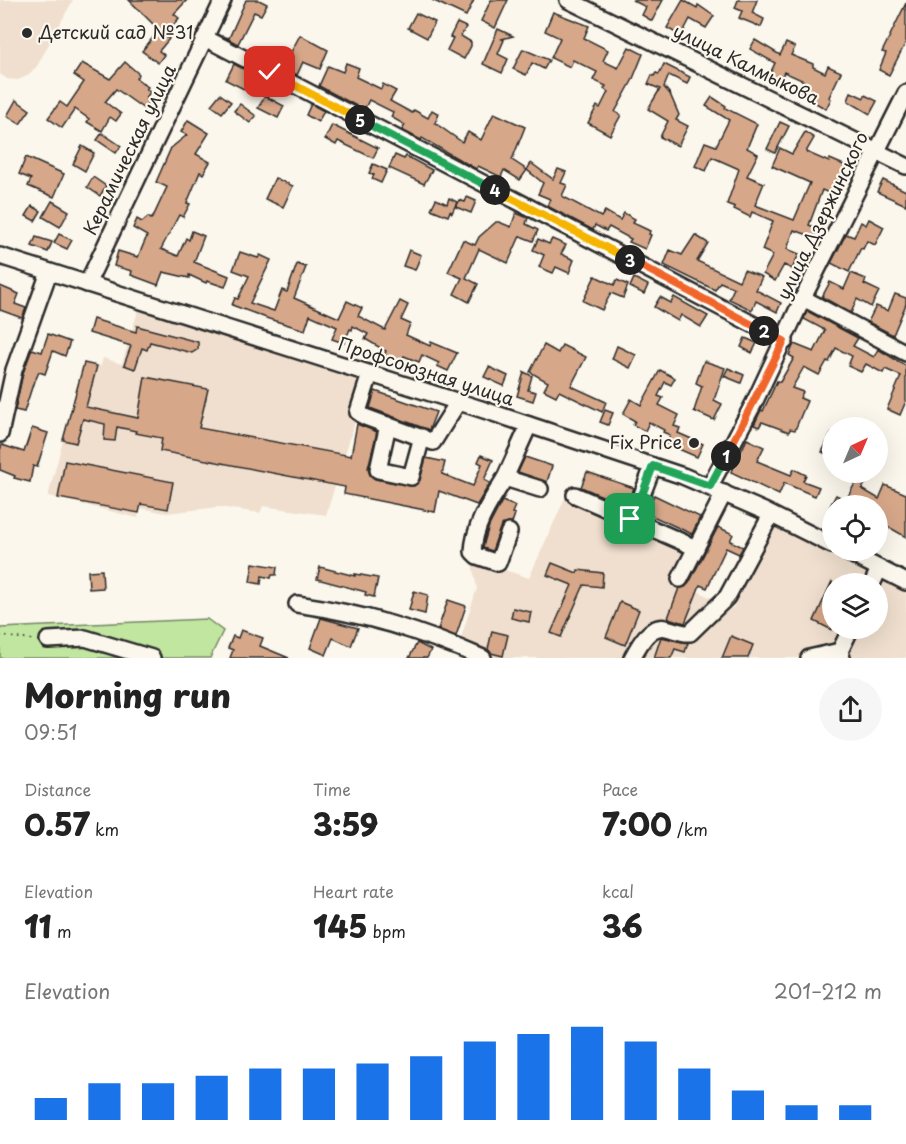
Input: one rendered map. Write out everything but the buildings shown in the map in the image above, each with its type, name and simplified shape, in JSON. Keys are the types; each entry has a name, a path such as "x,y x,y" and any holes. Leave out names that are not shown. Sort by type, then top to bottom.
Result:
{"street":[{"name":"Керамическая улица","path":"87,284 223,0"},
{"name":"улица Калмыкова","path":"568,0 906,166"},
{"path":"205,38 784,341"},
{"name":"улица Дзержинского","path":"710,486 906,93"},
{"name":"Профсоюзная улица","path":"0,256 653,466 710,486 822,540"},
{"path":"0,434 14,370 49,272"},
{"path":"803,298 906,353"},
{"path":"370,374 358,412 433,442 458,402"},
{"path":"388,425 378,470 411,477 422,438"},
{"path":"509,532 498,563 477,556 473,552 477,527 505,478 529,425"},
{"path":"630,519 653,466"},
{"path":"505,478 540,489"},
{"path":"680,579 724,493"},
{"path":"575,495 696,548"},
{"path":"632,658 644,639 654,629 660,627 690,633 727,597 771,515"},
{"path":"864,561 906,582"},
{"path":"877,573 879,569"},
{"path":"297,604 345,611 405,627 483,658"},
{"path":"48,640 85,638 152,658"},
{"path":"809,658 841,655 847,639"}],"path":[{"path":"0,636 48,640"}],"shaded area":[{"name":"Детский сад №31","path":"0,0 73,0 37,66 29,75 18,80 7,79 0,74"},
{"path":"141,301 370,374 326,515 263,506 260,513 219,507 166,513 140,508 138,518 48,496 84,363 101,366 103,358 122,364"},
{"path":"565,498 685,554 674,580 733,608 779,518 822,540 822,561 864,561 906,582 906,658 483,658 458,647 477,588 472,564 484,563 529,578"}],"green space":[{"path":"207,619 223,631 210,658 0,658 0,628"}],"place":[{"name":"Детский сад №31","path":"27,33"},
{"name":"Fix Price","path":"694,443"}],"route":[{"path":"270,72 784,341 710,486 653,466 630,519"}]}
